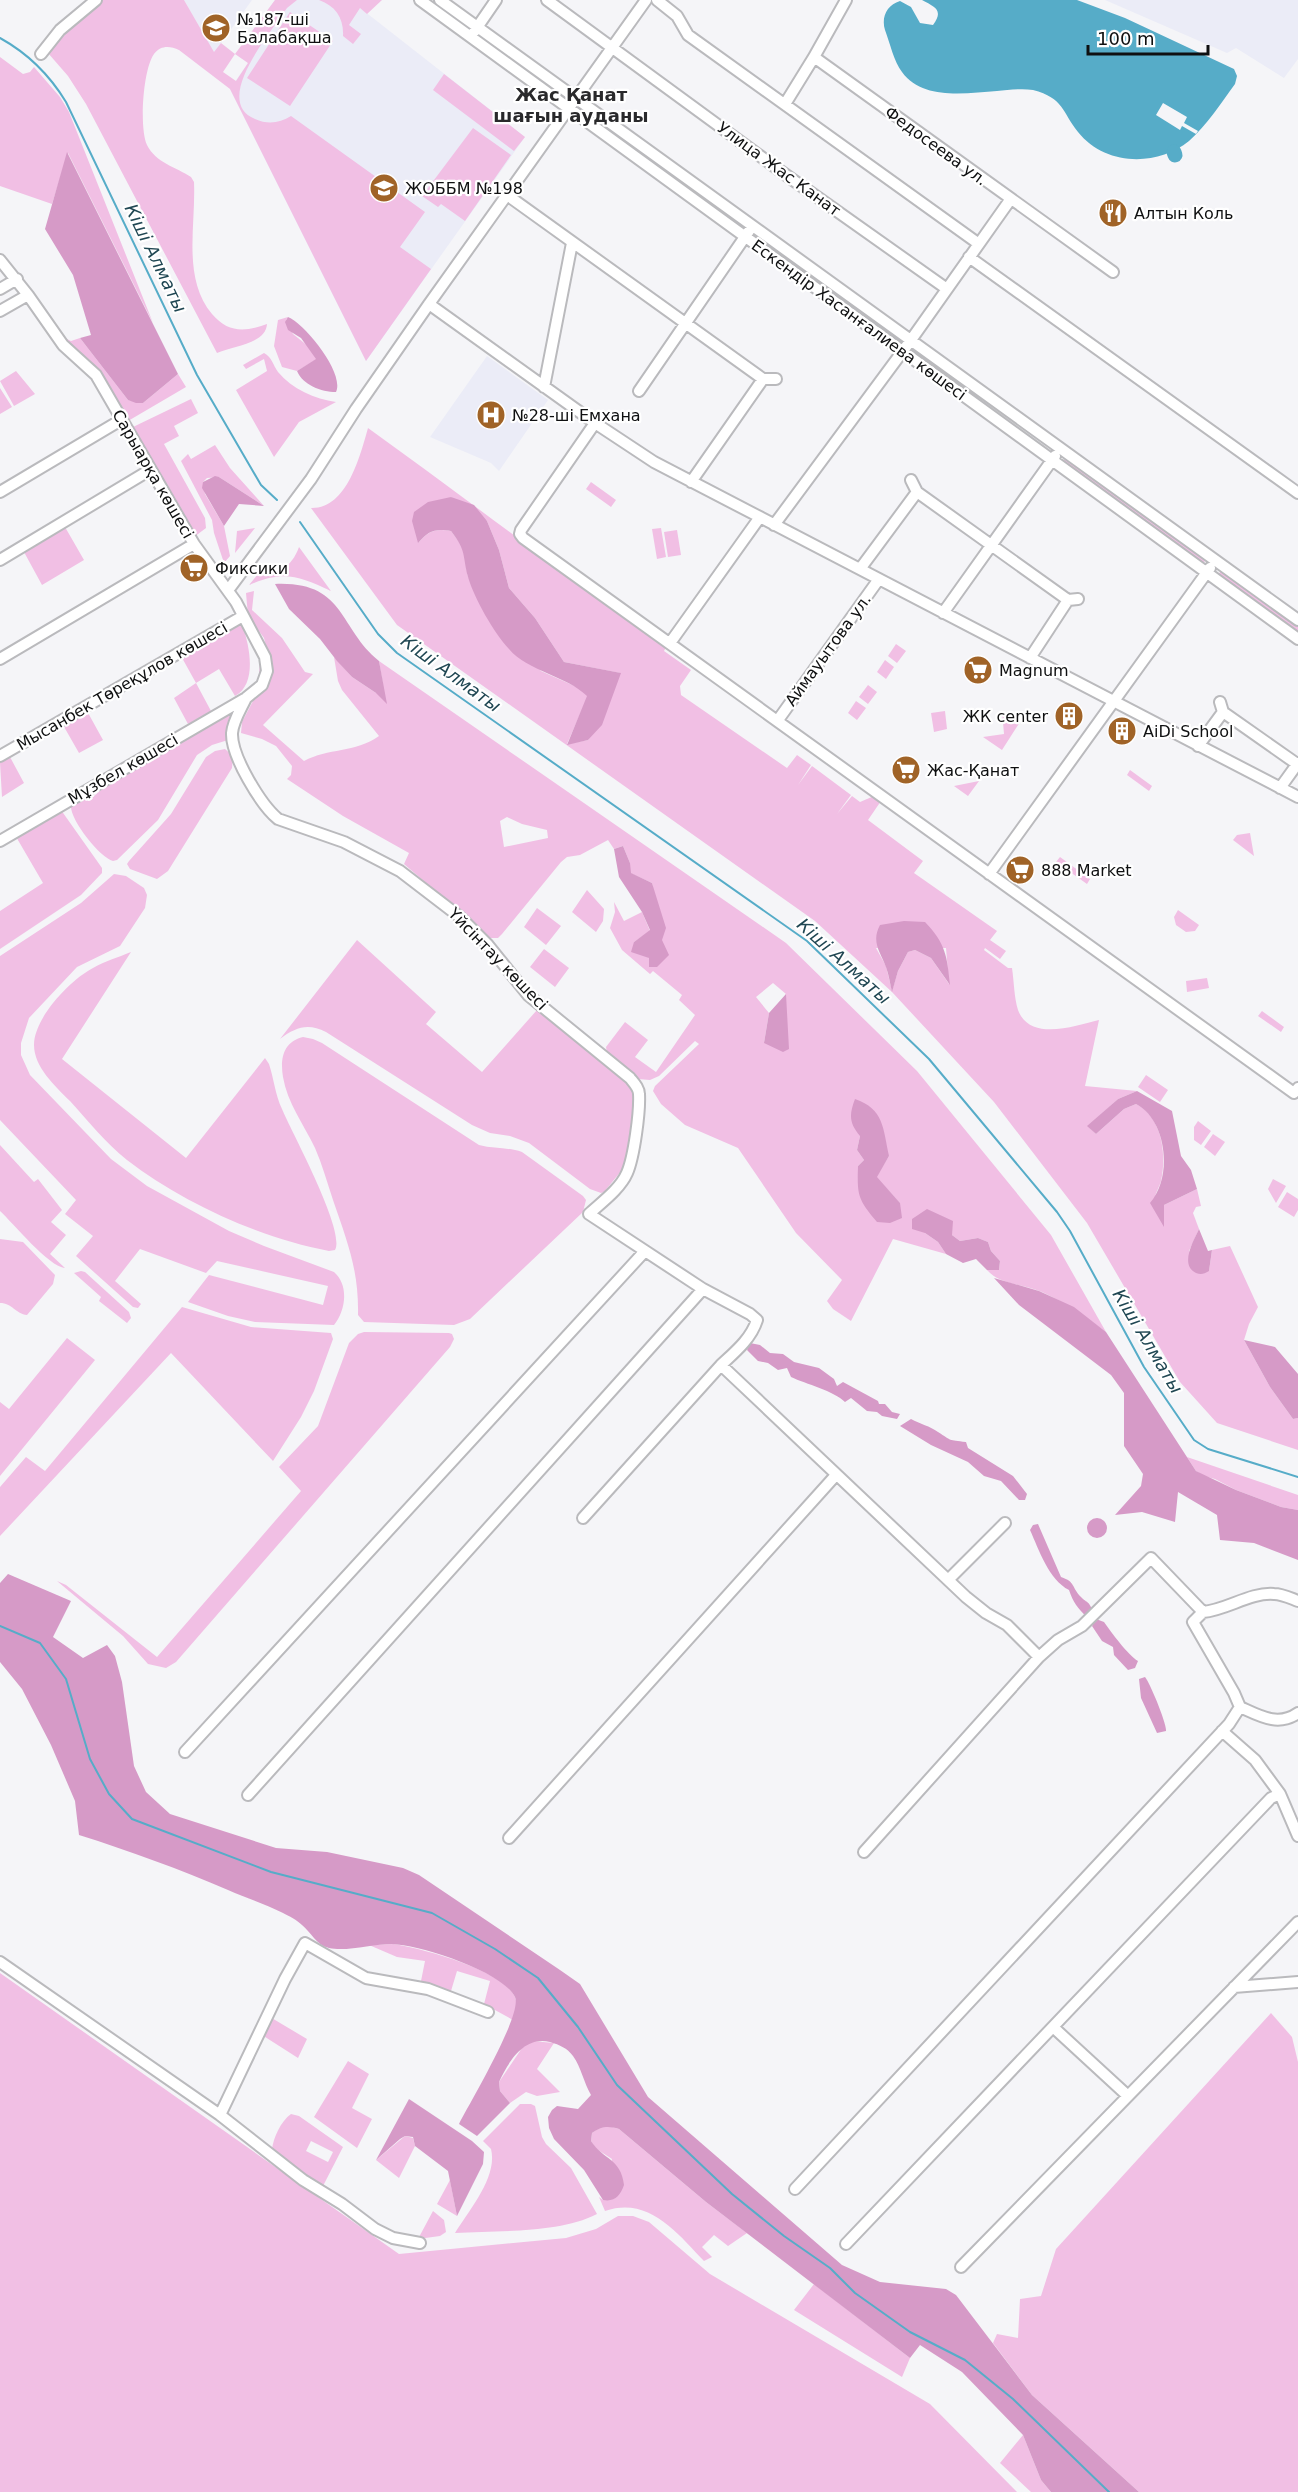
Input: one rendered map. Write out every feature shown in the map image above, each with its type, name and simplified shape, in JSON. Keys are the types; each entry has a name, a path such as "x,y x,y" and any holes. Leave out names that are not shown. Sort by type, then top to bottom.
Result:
{"street":[{"path":"41,54 60,30 96,0"},
{"name":"Ескендір Хасанғалиева көшесі","path":"420,0 1298,639"},
{"name":"Ескендір Хасанғалиева көшесі","path":"440,0 1298,620"},
{"path":"471,37 496,0"},
{"name":"Улица Жас Канат","path":"547,0 947,289"},
{"path":"657,0 677,16 688,34 979,244"},
{"path":"785,104 846,0"},
{"path":"229,589 311,479 356,409 429,304 645,1"},
{"name":"Федосеева ул.","path":"814,57 1113,272"},
{"path":"507,195 763,379 776,379"},
{"path":"774,525 911,340 1010,200"},
{"path":"639,391 753,226"},
{"path":"544,387 573,243"},
{"path":"969,257 1298,492"},
{"name":"Сарыарқа көшесі","path":"0,260 17,279 63,345 96,375 194,544 229,589 265,657 267,671 262,685 246,698"},
{"path":"0,289 17,279"},
{"path":"0,311 28,294"},
{"path":"429,304 595,423 654,462 1298,797"},
{"path":"691,482 763,379"},
{"path":"0,492 121,420"},
{"path":"595,423 520,534 1294,1093 1298,1088"},
{"path":"943,613 1060,448"},
{"path":"0,560 150,470"},
{"path":"911,480 917,492 1073,600 1030,658"},
{"path":"860,569 917,492"},
{"path":"670,643 760,517"},
{"path":"0,659 194,544"},
{"path":"989,874 1216,561"},
{"name":"Аймауытова ул.","path":"778,720 879,579"},
{"name":"Мысанбек Төреқұлов көшесі","path":"0,756 243,616"},
{"name":"Үйсінтау көшесі","path":"246,698 233,726 234,747 250,780 271,813 278,819 344,842 383,860 433,894 488,945 528,994 630,1078 639,1093 635,1139 627,1174 619,1186 589,1214 645,1251"},
{"name":"Мұзбел көшесі","path":"0,841 246,698"},
{"path":"1198,746 1221,707 1298,764 1280,788"},
{"path":"184,1752 645,1251 703,1289 757,1320 742,1345 721,1365 583,1518"},
{"path":"248,1795 703,1289"},
{"path":"721,1365 948,1580 986,1613 1007,1625 1039,1658"},
{"path":"509,1838 836,1475"},
{"path":"948,1580 1005,1522"},
{"path":"864,1852 1039,1658 1058,1640 1082,1626 1151,1558 1203,1612"},
{"path":"1298,1600 1274,1594 1262,1595 1215,1611 1203,1612 1193,1622 1240,1707 1267,1720 1279,1720 1298,1713"},
{"path":"795,2189 1222,1731 1240,1707"},
{"path":"1222,1731 1255,1760 1280,1794 1298,1836"},
{"path":"846,2244 1271,1798 1280,1794"},
{"path":"961,2267 1298,1922"},
{"path":"220,2115 285,1979 305,1943 366,1978 428,1989 488,2012"},
{"path":"0,1962 220,2115 303,2180 384,2234 420,2243"},
{"path":"1234,1987 1298,1982"},
{"path":"1053,2027 1128,2096"}],"shaded area":[{"path":"103,0 184,0 214,52 221,43 235,54 275,0 297,0 287,8 249,65 239,97 243,110 255,119 269,123 291,116 425,212 400,247 431,269 366,361 230,89 179,50 166,47 154,54 147,72 143,126 147,145 151,151 167,164 191,177 194,182 192,251 197,284 212,314 224,325 244,329 267,324 265,331 255,340 217,353 86,104 68,76 48,53 73,26","holes":["235,54 248,63 236,81 223,72"]},
{"name":"№187-ші Балабақша","path":"184,0 252,0 214,53"},
{"name":"ЖОББМ №198","path":"275,0 350,0 525,137 366,361 230,89 248,63 236,54"},
{"path":"319,0 382,0 367,14 360,8 349,25 361,34 353,44 343,36 338,14"},
{"path":"1105,0 1298,0 1298,59 1284,78 1236,48 1227,53"},
{"path":"290,12 333,41 290,106 247,78"},
{"path":"485,37 559,89 555,95 482,41"},
{"path":"0,57 23,74 30,72 34,67 60,97 69,112 153,323 68,153 52,204 0,186"},
{"path":"444,74 525,137 514,151 433,90"},
{"path":"473,128 511,155 465,221 441,204 438,207 422,196"},
{"path":"67,152 178,374 143,403 128,400 80,338 91,335 73,275 45,229"},
{"path":"288,317 286,320 293,334 308,346 317,359 297,371 282,367 274,346 278,320"},
{"path":"288,317 304,329 322,350 335,373 336,392 313,387 300,376 297,371 316,359 301,338 288,330 285,322"},
{"path":"61,336 71,341 80,338 128,400 143,403 178,374 186,387 128,421 99,372"},
{"path":"264,353 271,359 278,372 297,388 312,396 336,402 299,422 274,457 236,390 267,371 264,359 246,369 243,365"},
{"name":"№28-ші Емхана","path":"487,356 548,400 499,471 491,463 430,437"},
{"path":"16,371 35,394 14,406 0,381"},
{"path":"0,388 12,407 0,414"},
{"path":"191,399 198,413 174,426 179,436 164,444 205,518 206,528 194,537 133,427"},
{"path":"368,428 666,647 664,651 691,670 680,686 681,695 787,768 797,755 811,765 798,785 812,766 851,795 837,814 852,796 860,802 874,796 881,801 868,820 923,861 914,873 997,931 990,940 1006,951 1000,959 985,948 984,950 1008,968 1012,968 1018,1010 1024,1020 1032,1026 1054,1029 1099,1020 1085,1086 1137,1091 1118,1099 1088,1126 1096,1134 1124,1109 1136,1104 1152,1118 1163,1148 1163,1170 1155,1199 1164,1226 1164,1205 1197,1189 1201,1206 1196,1207 1193,1213 1199,1229 1189,1251 1209,1271 1212,1250 1230,1246 1258,1307 1244,1340 1270,1387 1293,1419 1298,1418 1298,1450 1217,1423 1180,1382 1087,1223 994,1102 892,992 815,921 397,625 311,508 323,506 343,491 356,466","holes":["451,497 487,521 499,550 509,588 535,618 564,662 620,673 588,740 567,744 588,696 579,688 541,671 468,577 463,547 451,531 433,531 418,543","876,948 946,948 949,984 931,958 915,950 908,952 898,971 892,991 886,966"]},
{"path":"215,445 230,468 264,506 219,477 207,478 203,482 205,494 224,526 230,556 224,563 212,520 181,461 188,454 191,459"},
{"path":"1065,459 1206,560 1201,565 1061,465"},
{"path":"215,476 264,506 239,504 224,526 202,488 203,482"},
{"path":"591,482 616,500 611,507 586,489"},
{"path":"451,497 474,505 487,521 499,550 509,588 535,618 564,662 621,673 602,725 588,740 567,745 587,696 569,683 526,663 503,642 475,595 468,577 462,549 451,531 432,531 418,543 412,521 414,512 428,502"},
{"path":"65,527 84,560 42,585 24,552"},
{"path":"255,528 235,553 237,531"},
{"path":"661,528 666,557 657,559 652,529"},
{"path":"677,530 681,555 668,557 664,532"},
{"path":"299,547 331,591 300,579 282,576 249,585 258,574 283,568 292,560"},
{"path":"1221,571 1298,626 1298,634 1217,576"},
{"path":"275,584 298,585 315,590 328,598 355,635 379,661 387,704 376,693 352,677 337,661 320,639 289,609"},
{"path":"254,591 252,610 282,638 305,672 313,674 263,725 304,761 322,754 361,745 379,736 342,690 334,657 352,677 376,693 383,685 379,661 786,943 917,1071 1051,1235 1106,1332 1051,1296 992,1275 987,1270 999,1270 1000,1261 991,1251 988,1242 978,1238 960,1241 952,1235 925,1233 938,1242 946,1254 893,1239 851,1321 833,1309 827,1301 842,1280 796,1233 738,1148 685,1125 661,1104 653,1091 655,1086 699,1044 695,1041 659,1076 650,1080 638,1079 607,1053 606,1047 625,1022 648,1040 635,1057 656,1072 695,1015 679,1000 682,995 653,971 650,974 622,950 610,928 615,912 614,902 624,921 642,912 650,931 634,942 649,958 649,967 662,940 652,883 630,873 630,863 623,846 614,849 608,840 580,855 567,857 502,934 498,938 490,938 404,864 409,853 343,816 287,779 291,775 292,766 276,746 241,733 242,722 254,699 260,662 266,646 264,638 248,616 246,593","holes":["507,817 522,824 547,830 548,838 504,847 500,821","773,983 786,994 764,1043 769,1013 756,997","860,1136 889,1156 876,1177 900,1203 858,1166 864,1160 857,1150"]},
{"path":"238,625 243,627 250,665 247,683 242,690 235,696 219,669 196,683 181,656"},
{"path":"896,644 906,651 897,663 888,656"},
{"path":"885,660 894,667 886,679 877,672"},
{"path":"196,683 211,711 188,724 174,698"},
{"path":"868,685 877,692 868,704 859,697"},
{"path":"856,701 866,708 857,720 848,713"},
{"path":"87,711 103,740 79,753 63,725"},
{"path":"945,711 947,729 934,732 931,713"},
{"path":"1002,711 1020,722 1002,750 983,737 1004,734"},
{"path":"229,712 232,715 228,740 212,745 197,755 158,820 117,860 107,858 93,846 75,819 71,805 79,800 93,797 112,780"},
{"path":"225,749 233,756 232,768 168,871 157,879 130,869 127,864 129,861 171,814 206,757 215,751"},
{"path":"10,757 24,783 2,797 0,763"},
{"path":"1130,770 1152,786 1149,791 1127,775"},
{"path":"979,781 968,796 954,786"},
{"path":"61,810 102,868 102,873 81,895 0,949 0,911 43,883 15,835"},
{"path":"1250,833 1254,856 1233,840 1237,835"},
{"path":"623,846 630,863 631,873 652,883 666,928 662,940 669,955 657,967 649,967 649,958 631,952 634,942 650,930 642,912 619,877 614,849"},
{"path":"1060,857 1090,879 1087,884 1056,862"},
{"path":"114,874 126,876 144,888 147,895 145,908 120,946 77,967 29,1018 21,1043 21,1055 30,1075 111,1159 147,1186 229,1231 334,1272 342,1284 344,1298 341,1312 334,1325 255,1322 228,1316 188,1302 209,1275 323,1305 328,1286 217,1261 206,1273 140,1249 115,1281 141,1304 138,1308 133,1307 76,1256 93,1236 65,1214 76,1200 0,1120 0,956 81,903"},
{"path":"587,890 604,909 603,921 596,932 572,912"},
{"path":"537,908 561,926 546,945 524,927"},
{"path":"1178,910 1199,925 1195,931 1186,932 1176,925 1174,917"},
{"path":"904,921 925,922 937,937 946,958 950,985 931,958 915,950 908,952 898,971 892,992 876,936 880,925"},
{"path":"357,940 436,1012 426,1024 482,1072 537,1010 626,1081 634,1096 634,1105 626,1159 622,1170 604,1192 590,1189 529,1143 510,1136 490,1133 472,1125 320,1029 302,1028 280,1039"},
{"path":"544,949 569,968 555,987 530,967"},
{"path":"131,952 62,1059 186,1158 265,1058 269,1064 280,1103 333,1223 336,1239 335,1250 329,1251 303,1245 250,1228 172,1191 127,1160 104,1139 41,1068 35,1053 36,1034 40,1023 55,1001 84,974 102,963"},
{"path":"1207,978 1209,988 1187,992 1186,981"},
{"path":"786,994 789,1049 783,1052 764,1043 769,1013"},
{"path":"1262,1011 1284,1027 1281,1032 1258,1016"},
{"path":"303,1037 322,1043 479,1145 522,1152 583,1196 586,1200 583,1212 470,1319 454,1325 364,1322 358,1315 354,1270 343,1229 318,1154 292,1104 283,1077 284,1052 296,1039"},
{"path":"1146,1075 1168,1090 1160,1102 1138,1087"},
{"path":"1137,1091 1172,1111 1181,1156 1191,1170 1197,1189 1164,1205 1164,1227 1150,1203 1162,1179 1163,1150 1160,1136 1146,1112 1136,1104 1124,1109 1096,1134 1087,1126 1118,1099"},
{"path":"855,1099 872,1108 883,1128 889,1156 877,1177 900,1203 902,1218 890,1223 877,1222 860,1197 858,1166 864,1160 857,1150 860,1136 851,1119"},
{"path":"1198,1121 1211,1131 1201,1145 1194,1140 1194,1127"},
{"path":"1213,1134 1225,1142 1215,1156 1204,1147"},
{"path":"0,1145 34,1182 38,1179 62,1210 51,1222 66,1235 50,1254 65,1268 58,1266 41,1253 0,1211"},
{"path":"1273,1179 1286,1186 1276,1203 1268,1189"},
{"path":"1287,1192 1298,1199 1298,1210 1294,1217 1278,1207"},
{"path":"927,1209 953,1221 952,1235 960,1241 978,1238 988,1242 991,1251 1000,1261 999,1270 987,1270 976,1259 963,1263 946,1254 938,1242 925,1233 912,1229 912,1219"},
{"path":"1199,1229 1208,1251 1212,1250 1209,1271 1201,1274 1191,1269 1188,1258"},
{"path":"0,1239 23,1242 55,1275 53,1284 27,1315 0,1303"},
{"path":"85,1272 129,1312 131,1318 127,1323 99,1301 101,1297 74,1273"},
{"path":"994,1278 1039,1291 1074,1307 1106,1332 1196,1471 1236,1490 1281,1507 1298,1510 1298,1560 1254,1543 1220,1540 1217,1515 1178,1492 1175,1522 1142,1512 1115,1515 1141,1486 1143,1474 1124,1446 1124,1393 1111,1375 1019,1305"},
{"path":"182,1307 251,1327 331,1333 333,1339 314,1391 301,1417 273,1461 171,1353 0,1536 0,1487 26,1457 45,1471"},
{"path":"364,1332 449,1333 454,1339 450,1347 176,1662 166,1668 148,1664 123,1636 57,1581 66,1585 157,1657 301,1491 279,1467 318,1426 349,1343 358,1334"},
{"path":"67,1338 95,1360 0,1476 0,1402 9,1409"},
{"path":"1244,1340 1275,1347 1298,1374 1298,1418 1293,1419 1270,1387"},
{"path":"750,1343 760,1345 770,1353 783,1354 794,1362 819,1368 834,1379 837,1386 843,1382 878,1401 879,1404 885,1404 892,1412 900,1414 897,1419 867,1411 851,1398 845,1402 827,1391 791,1377 787,1368 778,1370 768,1363 758,1361 747,1350"},
{"path":"911,1419 951,1440 966,1442 968,1448 1013,1476 1027,1494 1025,1500 1019,1500 1001,1481 984,1476 968,1462 931,1445 900,1426"},
{"path":"1187,1457 1298,1495 1298,1510 1281,1507 1204,1476 1196,1471"},
{"path":"1097,1518 1104,1521 1107,1528 1104,1535 1097,1538 1090,1535 1087,1528 1090,1521"},
{"path":"1038,1524 1061,1577 1071,1583 1093,1611 1087,1617 1076,1605 1069,1590 1056,1579 1045,1564 1030,1530 1033,1525"},
{"path":"8,1574 71,1601 53,1637 83,1658 107,1645 115,1656 122,1682 134,1766 146,1792 170,1814 276,1848 327,1852 403,1868 419,1875 560,1970 580,1984 648,2097 842,2265 880,2282 946,2289 956,2295 1032,2395 1139,2492 1051,2492 1041,2480 1023,2435 962,2372 920,2345 910,2358 706,2202 619,2129 612,2127 605,2127 592,2133 591,2141 619,2169 624,2185 616,2197 603,2200 584,2170 554,2139 549,2128 548,2117 557,2106 578,2109 591,2095 576,2060 563,2047 541,2041 525,2046 518,2052 499,2082 500,2091 510,2103 477,2136 459,2124 503,2039 515,2007 515,1997 507,1987 494,1978 459,1961 405,1945 329,1948 317,1941 298,1921 276,1910 173,1868 79,1835 75,1801 51,1745 22,1689 0,1662 0,1583"},
{"path":"1096,1619 1104,1622 1125,1649 1138,1661 1135,1668 1128,1670 1114,1655 1113,1647 1102,1641 1092,1626"},
{"path":"1145,1677 1158,1704 1166,1731 1157,1733 1141,1698 1139,1679"},
{"path":"393,1944 441,1955 479,1969 495,1978 515,1997 513,2020 484,2004 490,1981 457,1971 451,1991 421,1981 425,1961 397,1957 369,1945"},
{"path":"0,1973 399,2254 566,2238 596,2229 618,2216 633,2216 649,2222 710,2274 930,2404 1017,2492 0,2492"},
{"path":"1271,2013 1292,2037 1298,2062 1298,2492 1139,2492 1032,2395 993,2343 997,2334 1018,2338 1020,2299 1041,2296 1056,2249"},
{"path":"270,2017 307,2039 298,2058 262,2035"},
{"path":"532,2041 554,2043 537,2069 560,2092 537,2096 526,2092 510,2103 500,2091 499,2082 522,2048"},
{"path":"348,2061 369,2074 352,2108 372,2119 357,2148 314,2117"},
{"path":"409,2099 472,2141 484,2152 483,2164 457,2216 448,2171 415,2146 413,2137 405,2136 400,2139 376,2160"},
{"path":"520,2104 535,2106 542,2137 546,2144 571,2168 597,2214 565,2225 547,2228 455,2233 481,2193 490,2171 491,2149 483,2141"},
{"path":"291,2114 299,2116 343,2147 323,2186 314,2183 272,2150 278,2130","holes":["311,2141 333,2152 328,2162 306,2151"]},
{"path":"609,2126 619,2129 747,2233 728,2246 714,2235 702,2247 712,2257 704,2261 672,2229 649,2213 621,2208 605,2211 599,2197 603,2200 612,2159 595,2148 591,2141 592,2133 599,2128"},
{"path":"405,2136 413,2138 415,2146 399,2178 376,2160"},
{"path":"450,2180 457,2216 437,2204"},
{"path":"433,2211 444,2220 446,2232 440,2236 418,2239"},
{"path":"814,2284 910,2358 902,2377 794,2310"},
{"path":"1023,2435 1041,2480 1051,2492 1031,2492 1000,2463"}],"water":[{"path":"922,0 1077,0 1125,18 1234,69 1237,76 1235,84 1214,114 1189,141 1162,155 1147,159 1117,157 1089,143 1078,132 1061,106 1043,93 1015,89 946,93 921,87 911,81 897,63 884,21 888,9 900,1 911,7 920,23 933,25 938,12"}],"pier":[{"path":"1163,103 1187,117 1184,123 1198,131 1196,134 1182,126 1180,130 1156,115"}],"waterway":[{"name":"Кіші Алматы","path":"0,38 38,66 53,82 66,102 197,375 261,485 277,500"},
{"name":"Кіші Алматы","path":"300,522 378,634 397,653 807,941 929,1059 1057,1212 1070,1231 1144,1367 1194,1440 1208,1449 1298,1477"},
{"path":"0,1626 40,1643 66,1679 90,1759 109,1794 132,1819 271,1872 432,1913 495,1949 538,1978 578,2027 617,2085 732,2194 784,2236 830,2268 855,2293 910,2332 965,2360 1013,2399 1109,2492"}],"place":[{"name":"№187-ші Балабақша","path":"216,28"},
{"name":"ЖОББМ №198","path":"384,188"},
{"name":"Алтын Коль","path":"1113,213"},
{"name":"№28-ші Емхана","path":"491,415"},
{"name":"Фиксики","path":"194,568"},
{"name":"Magnum","path":"978,670"},
{"name":"ЖК center","path":"1069,716"},
{"name":"AiDi School","path":"1122,731"},
{"name":"Жас-Қанат","path":"906,770"},
{"name":"888 Market","path":"1020,870"}],"district":[{"name":"Жас Қанат шағын ауданы","path":"571,104"}]}
